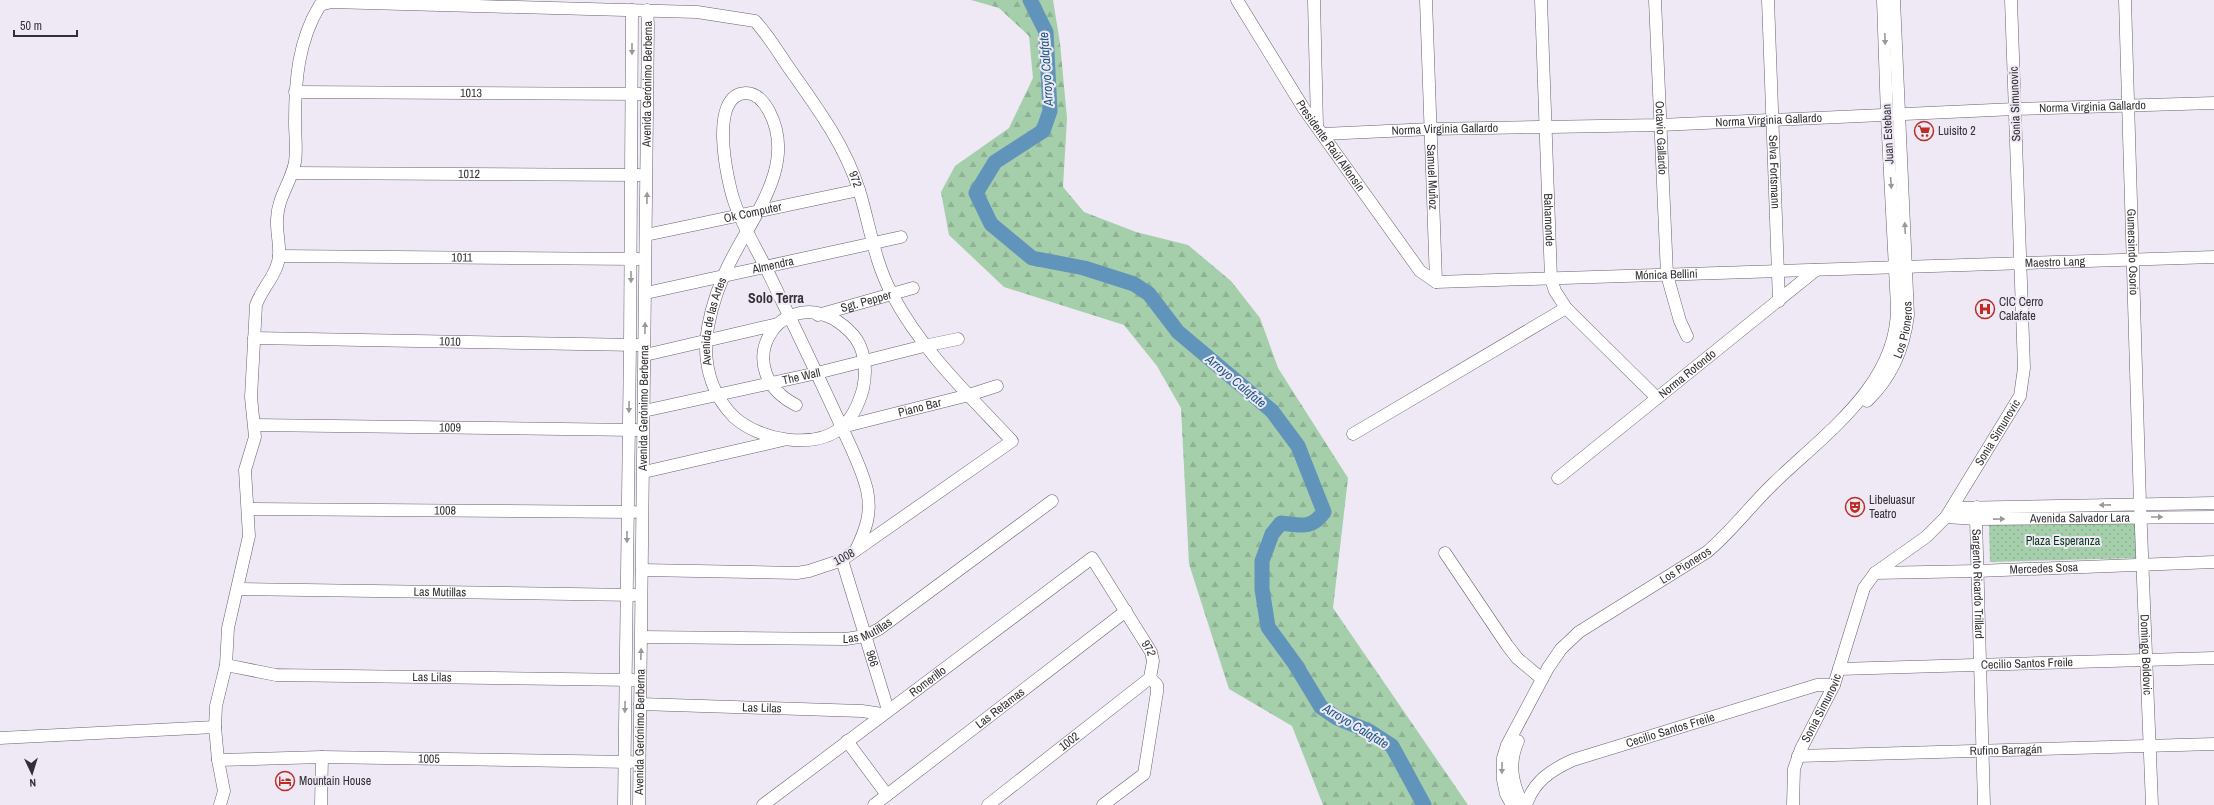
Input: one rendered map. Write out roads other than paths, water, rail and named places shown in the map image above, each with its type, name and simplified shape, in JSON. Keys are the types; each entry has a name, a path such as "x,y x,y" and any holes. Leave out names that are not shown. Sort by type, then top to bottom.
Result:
{"street":[{"name":"Presidente Raúl Alfonsín","path":"1237,0 1264,45 1320,130 1420,271 1436,282"},
{"path":"1314,0 1320,130"},
{"name":"Samuel Muñoz","path":"1426,0 1436,282"},
{"name":"Bahamonde","path":"1541,0 1551,279 1555,291 1566,308 1657,398"},
{"name":"Octavio Gallardo","path":"1655,0 1666,275 1680,322 1687,336"},
{"name":"Selva Fortsmann","path":"1768,0 1778,301"},
{"name":"Juan Esteban","path":"1883,0 1893,116 1901,267"},
{"name":"Juan Esteban","path":"1893,116 1894,0"},
{"name":"Sonia Simunovic","path":"1793,805 1792,780 1798,756 1834,686 1859,599 1868,580 1875,573 1926,536 1950,513 2020,396 2024,368 2011,0"},
{"name":"Gumersindo Osorio","path":"2125,0 2134,260 2140,504"},
{"name":"972","path":"295,92 299,57 310,21 320,5 331,2 647,10 718,14 734,19 755,22 807,94 837,139 850,165 859,190 881,272 892,294 924,346 1012,441"},
{"name":"Avenida Gerónimo Berberna","path":"624,805 631,258 632,10"},
{"name":"Avenida Gerónimo Berberna","path":"639,805 646,293 648,94 647,10"},
{"path":"220,805 224,786 218,760 215,727 216,706 226,665 228,628 248,548 249,524 245,470 255,437 251,397 256,305 259,296 276,268 279,256 277,220 278,206 281,195 292,173 295,161 295,92"},
{"name":"1013","path":"295,92 648,94"},
{"name":"Avenida de las Artes","path":"842,427 815,438 788,438 767,435 749,428 736,419 724,405 718,395 708,369 706,340 712,308 723,276 747,229 757,212 774,176 778,137 770,114 758,96 750,93 742,93 734,96 729,104 723,126 723,144 728,176 740,215 747,229 766,267 817,373 842,427 862,471 869,504 868,522 855,551"},
{"name":"Norma Virginia Gallardo","path":"1320,130 1660,125 1893,116 2015,109 2214,103"},
{"name":"1012","path":"292,173 647,175"},
{"name":"Ok Computer","path":"646,235 859,190"},
{"name":"Almendra","path":"646,293 901,237"},
{"name":"1011","path":"279,256 646,259"},
{"name":"Maestro Lang","path":"1901,267 2214,257"},
{"name":"Mónica Bellini","path":"1436,282 1901,267"},
{"name":"Los Pioneros","path":"1512,805 1504,786 1503,758 1515,729 1529,707 1542,679 1569,640 1707,552 1732,529 1772,485 1843,418 1870,397 1889,373 1901,352 1906,336 1908,316 1901,267"},
{"name":"Norma Rotondo","path":"1558,478 1816,270"},
{"name":"Sgt. Pepper","path":"818,314 913,288"},
{"path":"1353,434 1566,308"},
{"path":"796,405 783,397 771,384 764,369 763,352 766,342 778,324 789,316 799,314 818,314 836,320 852,333 859,342 865,362 865,377 860,397 852,414 842,427"},
{"path":"645,350 706,340 778,324"},
{"name":"1010","path":"254,338 630,344 645,350"},
{"name":"The Wall","path":"644,411 771,384 958,339"},
{"name":"Piano Bar","path":"842,427 969,395 997,386"},
{"name":"1009","path":"255,425 644,430"},
{"path":"644,472 788,438"},
{"name":"1008","path":"642,570 797,573 809,571 842,560 1012,441"},
{"name":"Las Mutillas","path":"642,637 846,639 865,636 879,629 1052,501"},
{"name":"Avenida Salvador Lara","path":"1977,513 2140,504 2214,503"},
{"name":"Domingo Boldovic","path":"2140,504 2152,805"},
{"name":"1008","path":"248,509 643,512"},
{"name":"Avenida Salvador Lara","path":"1950,513 2214,517"},
{"name":"Sargento Ricardo Trillard","path":"1977,513 1977,572 1981,664 1984,805"},
{"path":"1445,554 1517,658 1542,679"},
{"name":"972","path":"1092,558 1151,652 1153,660 1150,678 1157,685 1144,774 1103,805"},
{"name":"Romerillo","path":"763,805 1092,558"},
{"name":"966","path":"842,560 865,636 885,712"},
{"name":"Mercedes Sosa","path":"1875,573 1977,572 2214,562"},
{"name":"Las Mutillas","path":"238,589 642,595"},
{"name":"Las Retamas","path":"874,805 1126,611"},
{"name":"Cecilio Santos Freile","path":"1839,669 2214,658"},
{"name":"Las Lilas","path":"226,665 276,675 640,680"},
{"name":"1002","path":"988,805 1150,678"},
{"name":"Cecilio Santos Freile","path":"1526,805 1536,785 1552,769 1573,760 1817,685 1834,686"},
{"name":"Las Lilas","path":"640,704 885,712"},
{"name":"Los Pioneros","path":"1523,805 1514,784 1512,764 1513,753 1525,725 1529,707"},
{"path":"0,738 215,727"},
{"path":"847,741 888,795"},
{"name":"Rufino Barragán","path":"1798,756 1983,752 2214,744"},
{"path":"321,805 322,757"},
{"name":"1005","path":"218,760 322,757 640,762"}],"waterway":[{"name":"Arroyo Calafate","path":"1030,0 1046,32 1050,111 1043,131 995,162 976,193 991,224 1032,258 1084,268 1134,284 1149,294 1178,332 1272,411 1298,446 1324,512 1319,518 1310,524 1300,525 1281,523 1272,534 1262,561 1262,589 1268,627 1295,664 1321,707 1337,718 1369,731 1392,746 1424,805"}],"place":[{"name":"Luisito 2","path":"1924,131"},
{"name":"CIC Cerro Calafate","path":"1985,309"},
{"name":"Libeluasur Teatro","path":"1855,507"},
{"name":"Mountain House","path":"285,781"}],"district":[{"name":"Solo Terra","path":"776,298"}],"park label":[{"name":"Plaza Esperanza","path":"2063,541"}]}
